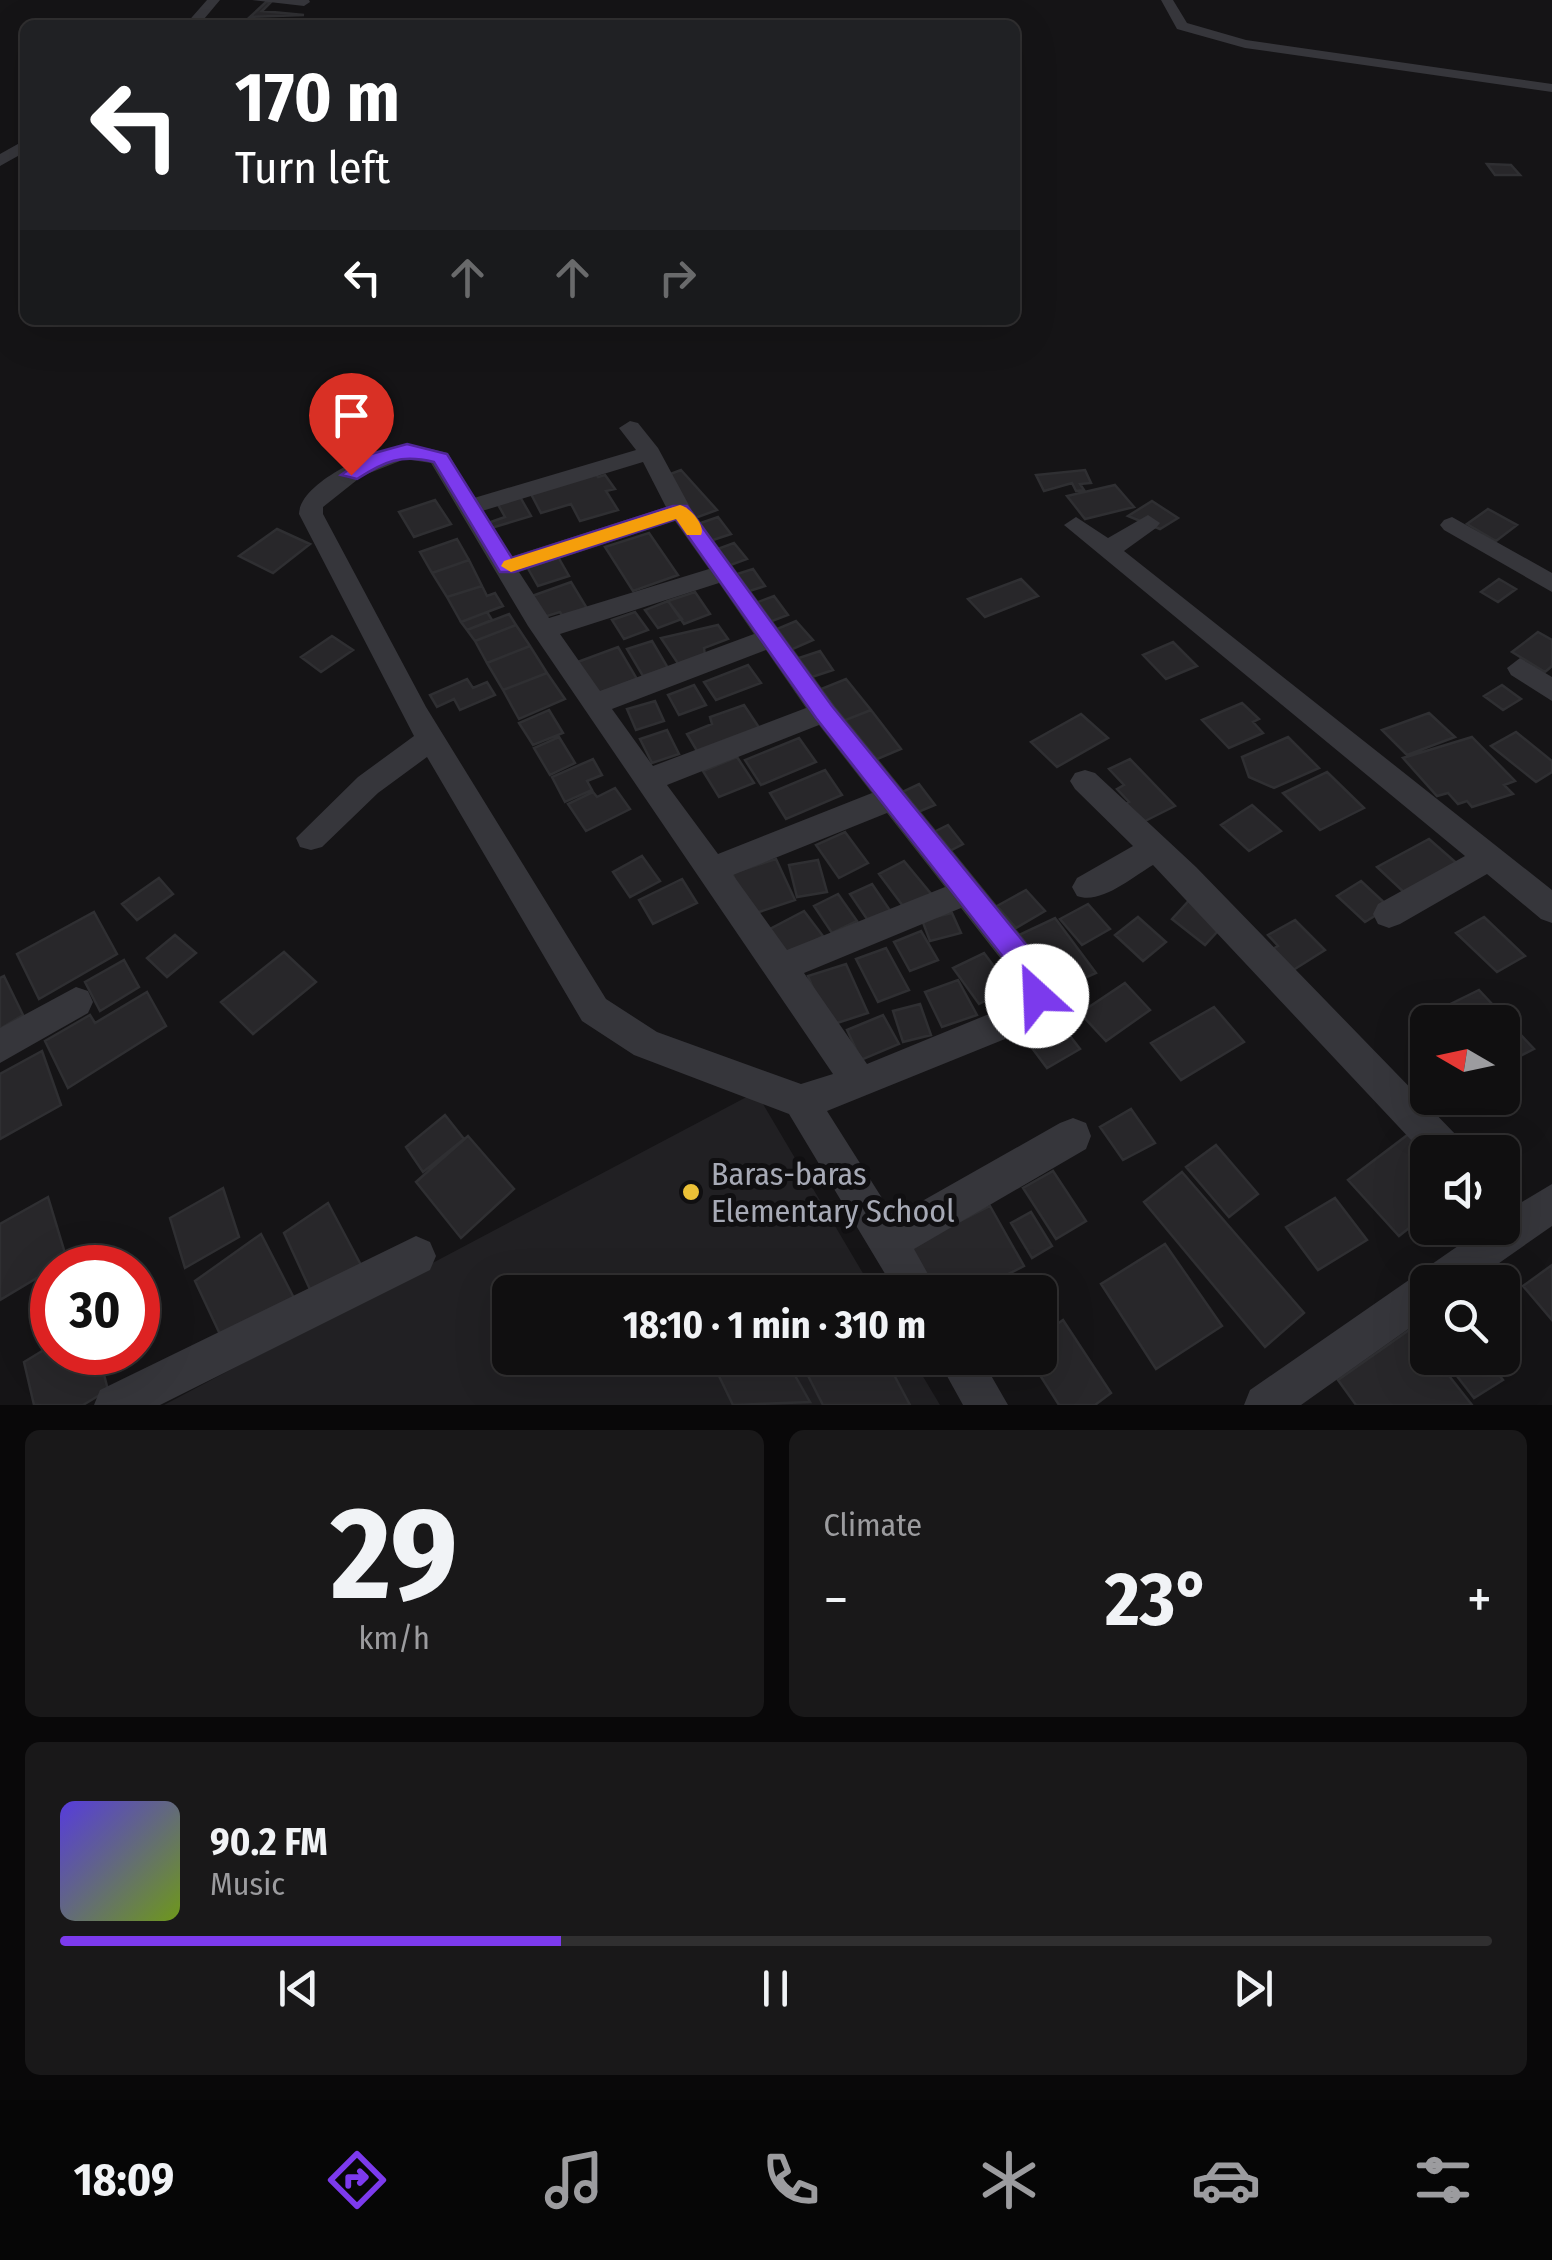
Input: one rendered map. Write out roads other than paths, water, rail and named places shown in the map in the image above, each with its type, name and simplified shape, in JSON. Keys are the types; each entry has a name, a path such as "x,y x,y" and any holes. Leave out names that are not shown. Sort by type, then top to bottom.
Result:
{"street":[{"path":"196,20 214,0"},
{"path":"258,0 304,2"},
{"path":"1167,0 1182,26 1245,44 1552,88"},
{"path":"630,428 650,453 680,511 824,712 1030,970 1037,996 1018,1018 860,1084 802,1101 646,1044 594,1010 431,740 311,514 311,505 378,458 407,450 440,458 545,630 784,966 860,1084"},
{"path":"469,507 650,453"},
{"path":"507,567 680,511"},
{"path":"1108,550 1148,524"},
{"path":"1076,525 1552,909"},
{"path":"1452,526 1552,584"},
{"path":"545,630 724,573"},
{"path":"595,704 771,638"},
{"path":"1520,668 1552,690"},
{"path":"650,780 824,712"},
{"path":"310,838 368,785 431,740"},
{"path":"1086,781 1156,848 1430,1135"},
{"path":"713,870 892,798"},
{"path":"1088,888 1156,848"},
{"path":"1389,914 1489,858"},
{"path":"784,966 969,890"},
{"path":"0,1047 76,1002"},
{"path":"802,1101 908,1275"},
{"path":"888,1242 1073,1136"},
{"path":"1520,1216 1552,1203"},
{"path":"1459,1265 1481,1245"},
{"path":"114,1405 416,1256"},
{"path":"1265,1405 1410,1304"},
{"path":"968,1375 987,1405"}],"place":[{"name":"Baras-baras Elementary School","path":"691,1192"}]}
